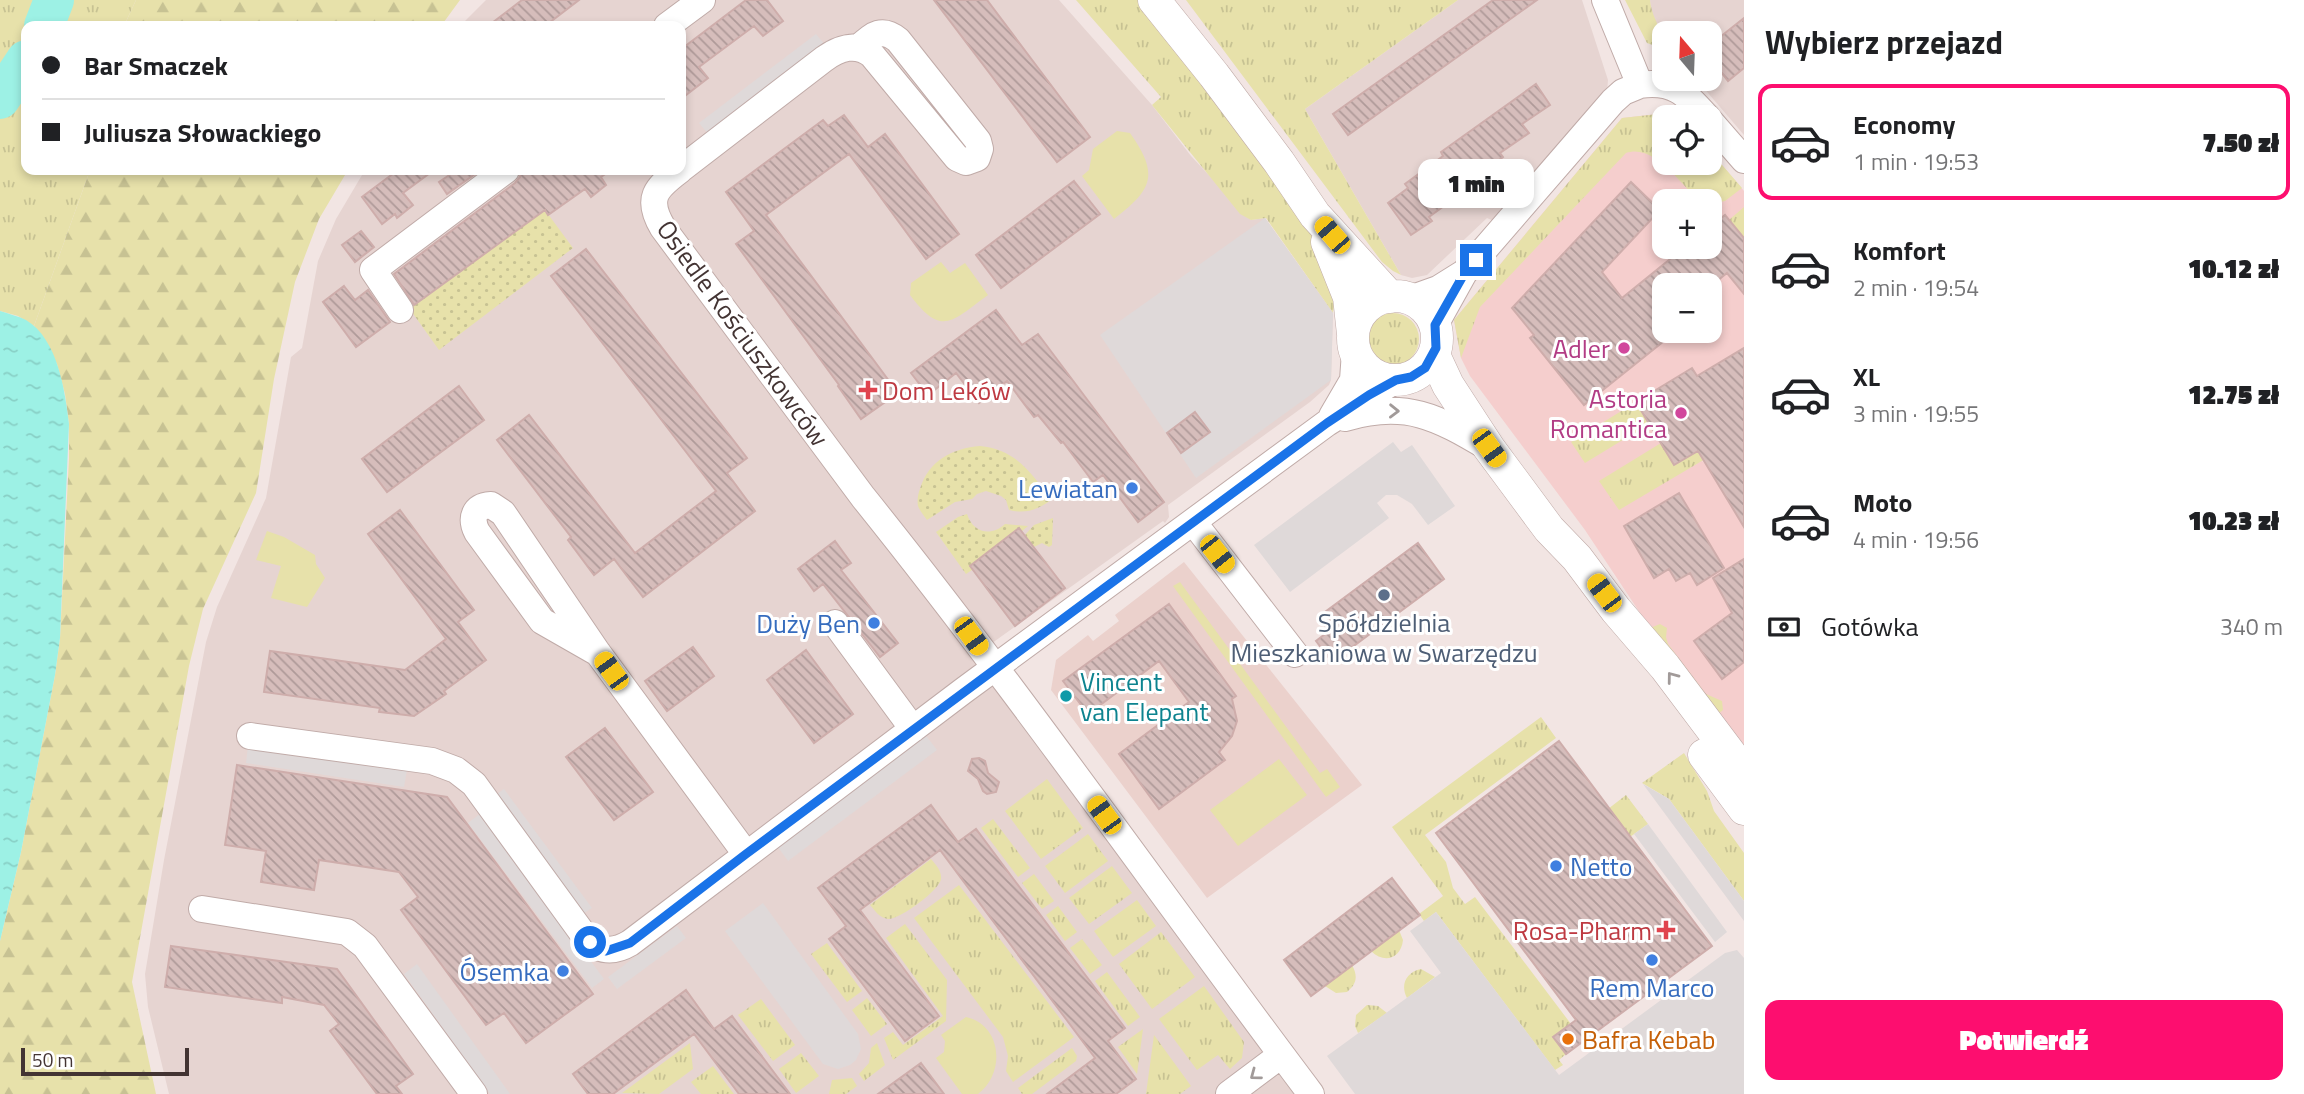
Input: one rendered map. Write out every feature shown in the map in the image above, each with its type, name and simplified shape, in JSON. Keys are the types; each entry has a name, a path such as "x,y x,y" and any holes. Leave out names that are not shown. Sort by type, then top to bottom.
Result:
{"street":[{"path":"674,21 702,0"},
{"path":"1154,0 1231,96 1315,215 1400,298 1425,309 1448,385 1489,448 1549,529 1577,558 1616,610 1665,667 1744,772"},
{"path":"1605,0 1640,85"},
{"name":"Osiedle Kościuszkowców","path":"686,162 831,54 844,48 858,48 872,55 957,158 966,162 976,158 980,149 978,141 898,40 888,33 882,33 874,35 858,48"},
{"path":"250,736 432,761 457,770 474,784 586,938 606,951 630,943 913,729 1327,423 1396,380 1419,373 1464,274 1623,92 1640,85 1656,83 1676,89 1695,105"},
{"path":"1722,135 1744,160"},
{"path":"400,310 373,270 499,175"},
{"name":"Osiedle Kościuszkowców","path":"669,175 657,190 654,199 655,213 663,228 863,497 892,531 995,668 1311,1094"},
{"path":"1315,215 1346,288 1354,343 1368,371 1378,377 1396,380 1425,395 1489,448"},
{"path":"1327,423 1353,380 1357,320 1365,309 1377,301 1438,289 1464,274"},
{"path":"1327,423 1374,411 1413,412 1443,422 1489,448"},
{"path":"598,653 542,621 477,532 473,520 474,513 479,508 491,505 503,513 598,653 746,854"},
{"path":"1194,523 1295,654"},
{"path":"1549,529 1575,580 1744,809"},
{"path":"835,623 913,729"},
{"path":"202,909 347,932 365,946 474,1094"},
{"path":"1229,1094 1281,1055"}],"shaded area":[{"path":"486,0 1059,0 1152,105 1191,156 1251,220 1265,218 1333,313 1329,385 1310,402 1168,505 1169,517 1165,523 1163,521 981,651 980,668 1294,1094 169,1094 148,1007 145,974 164,860 206,642 217,607 266,498 291,357 302,348 318,261 336,219 362,175 686,175 686,21 465,21"},
{"path":"1458,0 1582,0 1608,80 1607,91 1496,222 1487,218 1427,275 1412,278 1401,275 1305,109"},
{"path":"1650,0 1744,0 1744,135 1722,109 1722,105 1718,105 1706,91 1722,91 1722,21 1655,21 1651,15"},
{"path":"816,34 826,46 709,135 699,123"},
{"path":"1652,115 1652,175 1722,175 1722,165 1744,191 1744,436 1702,461 1744,526 1744,745 1650,628 1585,530 1470,376 1461,358 1454,320 1622,118"},
{"path":"1265,218 1333,313 1331,380 1196,478 1100,335"},
{"path":"1393,442 1401,452 1412,445 1455,506 1428,525 1412,504 1397,495 1386,495 1377,503 1389,518 1290,592 1254,545"},
{"path":"1184,562 1362,785 1207,898 1051,690 1056,660 1088,635 1093,641 1119,621 1115,615"},
{"path":"924,733 937,750 788,861 775,843"},
{"path":"248,746 407,770 404,787 246,763"},
{"path":"1643,784 1669,799 1744,901 1744,921"},
{"path":"504,789 592,908 581,915 493,797"},
{"path":"481,813 604,979 592,988 468,823"},
{"path":"1648,824 1727,932 1715,942 1634,834"},
{"path":"763,903 858,1034 861,1049 856,1060 850,1065 838,1069 823,1064 725,931"},
{"path":"1436,912 1559,1075 1725,953 1737,950 1744,958 1744,1094 1355,1094 1327,1056 1441,973 1410,931"},
{"path":"677,926 686,938 617,989 608,977"},
{"path":"417,964 510,1094 490,1094 404,974"}],"green space":[{"path":"0,0 136,0 126,21 21,21 21,175 88,175 34,326 18,316 0,311"},
{"path":"136,0 460,0 445,21 126,21"},
{"path":"1076,0 1138,0 1186,58 1274,175 1314,239 1335,298 1333,313 1266,218 1251,220 1240,214 1152,105 1161,97"},
{"path":"1186,0 1458,0 1305,109 1401,275 1382,262"},
{"path":"1625,0 1650,0 1656,21 1652,21 1652,45 1647,43"},
{"path":"1652,115 1652,157 1636,151 1626,153 1480,307 1461,358 1454,320 1622,118"},
{"path":"1117,131 1130,133 1146,160 1148,181 1137,199 1114,219 1082,176 1089,170 1093,149"},
{"path":"1722,165 1742,188 1722,202 1722,189 1688,189 1674,175 1722,175"},
{"path":"88,175 345,175 319,219 295,282 274,379 256,493 203,609 189,666 132,982 156,1094 0,1094 0,941 21,852 55,675 60,638 69,458 69,424 65,394 57,364 34,326"},
{"path":"1744,207 1744,238 1729,220"},
{"path":"545,210 573,248 439,350 409,308"},
{"path":"941,262 950,273 965,263 988,295 948,321 931,317 910,295 911,283"},
{"path":"1393,313 1403,315 1411,321 1417,329 1417,349 1411,357 1403,363 1393,365 1383,363 1375,357 1369,349 1367,339 1369,329 1375,321 1383,315"},
{"path":"1636,402 1649,424 1585,463 1571,442"},
{"path":"1661,443 1674,465 1711,443 1717,452 1619,510 1599,481"},
{"path":"980,446 1013,457 1051,500 1031,510 1020,512 1009,510 1006,500 986,491 972,499 955,502 927,520 918,506 918,499 929,471 951,453"},
{"path":"967,514 978,529 988,532 1005,524 1028,526 1022,531 1019,529 970,566 972,570 966,574 936,532"},
{"path":"1053,518 1052,545 1049,547 1042,543 1034,547 1025,535 1034,525"},
{"path":"267,531 284,537 315,555 316,564 325,578 307,607 271,598 281,566 256,560"},
{"path":"1180,582 1320,773 1327,769 1340,787 1326,797 1173,586"},
{"path":"1660,624 1667,628 1668,644 1706,694 1722,701 1723,710 1718,714 1650,628"},
{"path":"1541,717 1556,738 1425,835 1446,862 1453,888 1465,904 1475,897 1571,1024 1553,1037 1566,1054 1559,1060 1563,1065 1555,1070 1436,912 1424,921 1419,914 1443,896 1392,827"},
{"path":"1684,753 1707,791 1714,811 1744,853 1744,901 1669,799 1642,783"},
{"path":"1279,759 1307,795 1238,846 1210,810"},
{"path":"1047,779 1083,828 1041,859 1005,811"},
{"path":"1626,795 1648,824 1630,837 1608,809"},
{"path":"993,819 1030,868 1018,877 981,828"},
{"path":"1088,834 1108,861 1065,893 1045,866"},
{"path":"931,859 941,876 934,890 909,910 893,918 880,916 870,905"},
{"path":"1112,866 1132,893 1089,924 1069,898"},
{"path":"1034,874 1054,901 1042,909 1022,883"},
{"path":"959,885 1074,1037 1013,1082 1006,1071 1008,1056 1003,1037 914,918"},
{"path":"1137,900 1156,926 1113,957 1094,931"},
{"path":"1058,906 1077,932 1065,941 1046,915"},
{"path":"905,924 947,980 946,1021 893,1060 884,1038 893,1032 903,1045 943,1016 886,938"},
{"path":"1399,930 1402,946 1391,958 1381,957 1371,951"},
{"path":"1161,932 1195,977 1152,1009 1119,964"},
{"path":"1082,939 1102,965 1090,974 1070,948"},
{"path":"827,943 862,991 847,1002 811,954"},
{"path":"1352,965 1356,980 1347,992 1336,993 1325,986"},
{"path":"1421,969 1435,977 1407,998 1404,984 1408,976"},
{"path":"1107,972 1140,1017 1128,1026 1095,981"},
{"path":"1204,986 1244,1042 1242,1058 1230,1069 1218,1055 1197,1070 1159,1019"},
{"path":"867,998 887,1024 871,1036 852,1010"},
{"path":"761,999 795,1045 773,1061 738,1015"},
{"path":"1367,1005 1378,1006 1387,1013 1358,1033 1355,1026 1356,1015"},
{"path":"966,1017 987,1029 996,1051 993,1074 978,1094 962,1094 936,1058 944,1052 945,1041 941,1035"},
{"path":"1143,1029 1137,1074 1118,1047"},
{"path":"1154,1035 1191,1086 1180,1094 1146,1094"},
{"path":"690,1043 693,1069 659,1094 622,1093"},
{"path":"877,1043 885,1065 864,1081 859,1074 869,1063 871,1048"},
{"path":"1072,1048 1077,1056 1076,1061 1032,1094 1022,1094 1018,1088"},
{"path":"801,1053 819,1076 796,1093 779,1069"},
{"path":"713,1066 734,1094 701,1094 691,1082"},
{"path":"852,1078 857,1086 846,1094 829,1094 832,1080"}],"water":[{"path":"0,311 26,320 46,340 58,367 69,424 60,638 21,852 0,941"}],"building":[{"path":"522,0 579,0 552,21 495,21"},
{"path":"746,0 767,0 783,21 763,36 754,26 699,67 708,78 686,95 686,45"},
{"path":"934,0 987,0 1090,137 1057,162"},
{"path":"1493,0 1537,0 1348,135 1333,114"},
{"path":"1744,18 1744,68 1728,81 1722,73 1722,35"},
{"path":"1536,84 1550,105 1522,124 1529,133 1500,153 1503,157 1465,186 1467,189 1429,217 1432,221 1411,235 1388,203 1408,188 1405,184 1443,156 1441,152"},
{"path":"844,115 868,147 885,134 959,234 926,259 849,154 766,215 898,393 861,419 736,244 754,231 726,192 823,120 828,126"},
{"path":"391,175 427,175 403,193 413,205 397,218 395,214 382,224 362,197"},
{"path":"450,175 474,175 447,194 439,182"},
{"path":"604,175 601,177 606,185 591,197 585,189 548,215 545,210 414,305 394,274 520,177"},
{"path":"1074,181 1100,214 1001,288 976,255"},
{"path":"1631,182 1652,202 1652,219 1602,272 1622,298 1652,274 1652,343 1662,343 1584,405 1530,338 1534,335 1512,308"},
{"path":"1725,215 1744,238 1744,294 1727,273 1722,277 1722,273 1653,273 1670,259 1722,259 1722,217"},
{"path":"361,231 374,247 355,262 342,245"},
{"path":"586,249 747,458 727,473 755,511 643,597 614,559 594,575 568,540 571,537 497,440 529,415 635,553 716,491 551,276"},
{"path":"344,286 355,300 368,290 390,322 356,347 323,302"},
{"path":"996,310 1022,345 1038,334 1164,502 1138,522 1103,475 1093,482 1063,442 1061,443 1038,415 1034,417 1007,381 979,403 956,373 928,395 911,373"},
{"path":"1744,348 1744,527 1698,451 1674,465 1636,402 1692,368 1697,376"},
{"path":"459,386 484,420 387,492 362,459"},
{"path":"1195,412 1210,432 1181,453 1167,433"},
{"path":"1679,493 1724,568 1697,585 1690,573 1676,581 1669,569 1654,578 1624,526"},
{"path":"400,510 474,610 458,622 486,660 444,691 446,694 414,716 379,712 380,708 264,692 270,651 405,670 446,639 368,534"},
{"path":"1019,528 1065,588 1015,626 970,566"},
{"path":"835,541 851,563 841,570 898,643 880,657 823,584 814,591 798,569"},
{"name":"Spółdzielnia Mieszkaniowa w Swarzędzu","path":"1418,543 1444,579 1332,662 1316,641 1329,631 1324,625 1331,620 1325,612"},
{"path":"1744,559 1744,662 1722,679 1694,641 1732,613 1713,578"},
{"path":"1169,604 1236,696 1232,699 1237,721 1232,736 1219,752 1225,760 1159,809 1119,754 1189,702 1159,661 1088,714 1063,681"},
{"path":"693,647 714,676 667,711 645,681"},
{"path":"806,650 853,714 814,743 767,680"},
{"path":"605,728 653,792 614,820 566,757"},
{"name":"Netto","path":"1559,741 1712,946 1566,1054 1553,1037 1576,1020 1436,833"},
{"path":"972,759 985,761 988,773 999,782 996,792 987,794 983,791 978,779 968,771"},
{"path":"237,765 447,797 593,994 526,1043 504,1013 486,1025 401,910 418,897 399,872 319,860 314,890 261,882 266,851 225,845"},
{"path":"931,805 958,842 976,829 1125,1028 1108,1041 1136,1079 1116,1094 1047,1094 1095,1058 940,850 860,910 939,1016 905,1041 829,939 846,926 818,888"},
{"path":"1392,878 1420,915 1311,996 1284,960"},
{"path":"171,946 337,969 413,1074 396,1086 402,1094 377,1094 330,1031 339,1024 324,1005 282,997 282,1003 165,987"},
{"path":"686,990 714,1029 732,1016 790,1094 739,1094 694,1034 613,1094 588,1094 573,1074"},
{"path":"921,1063 944,1094 878,1094"}],"waterway":[{"path":"46,21 54,0"},
{"path":"0,99 21,68"}],"place":[{"name":"Adler","path":"1624,348"},
{"name":"Dom Leków","path":"868,390"},
{"name":"Astoria Romantica","path":"1681,413"},
{"name":"Lewiatan","path":"1132,488"},
{"name":"Spółdzielnia Mieszkaniowa w Swarzędzu","path":"1384,595"},
{"name":"Duży Ben","path":"874,623"},
{"name":"Vincent van Elepant","path":"1066,696"},
{"name":"Netto","path":"1556,866"},
{"name":"Rosa-Pharm","path":"1666,930"},
{"name":"Rem Marco","path":"1652,960"},
{"name":"Ósemka","path":"563,971"},
{"name":"Bafra Kebab","path":"1568,1039"}],"route":[{"path":"590,942 606,951 630,943 963,691 1327,423 1396,380 1419,373 1434,355 1437,340 1435,325 1464,274 1476,260"}]}
